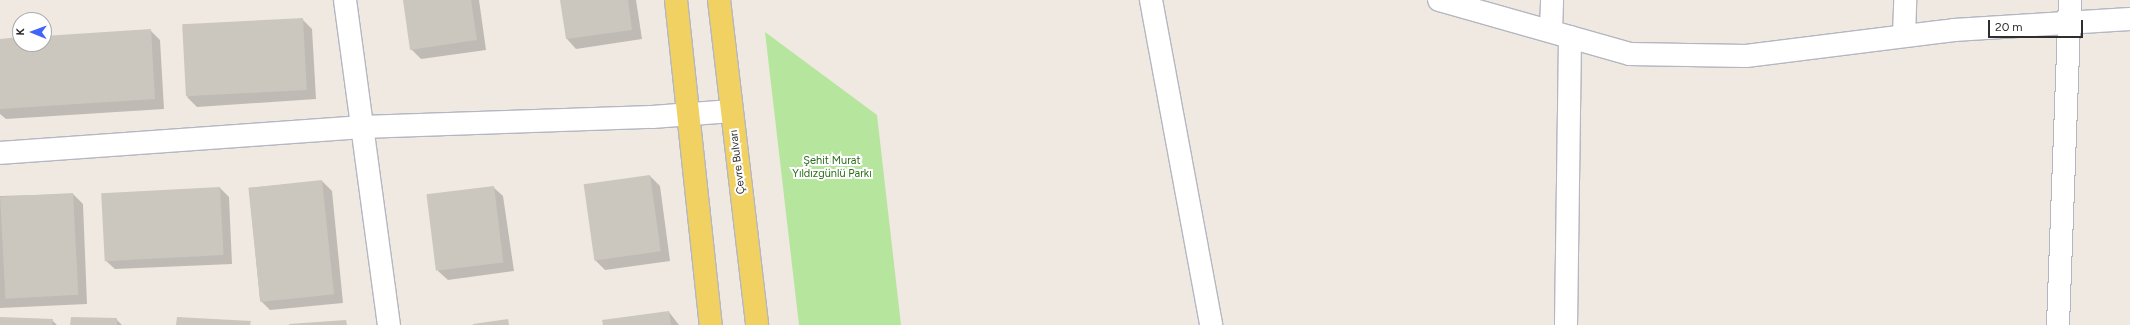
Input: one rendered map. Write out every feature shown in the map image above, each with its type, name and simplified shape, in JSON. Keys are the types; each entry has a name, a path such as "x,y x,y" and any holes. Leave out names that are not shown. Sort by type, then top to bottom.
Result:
{"main road":[{"path":"676,0 711,325"},
{"name":"Çevre Bulvarı","path":"719,0 757,325"}],"street":[{"path":"345,0 389,325"},
{"path":"1151,0 1211,325"},
{"path":"1439,0 1506,10 1561,34 1630,54 1746,56 1904,36 2068,22 2130,19"},
{"path":"1552,0 1561,34 1566,325"},
{"path":"1904,36 1905,0"},
{"path":"2058,325 2070,0"},
{"path":"0,153 362,127 688,115 732,111"}],"green space":[{"name":"Şehit Murat Yıldızgünlü Parkı","path":"765,32 877,115 901,325 799,325"}],"building":[{"path":"403,0 471,0 477,40 410,50"},
{"path":"560,0 628,0 632,30 566,39"},
{"path":"303,18 307,90 186,96 182,24"},
{"path":"151,29 155,99 0,109 0,39 12,38 12,52 52,52 52,35"},
{"path":"650,175 661,251 594,261 584,184"},
{"path":"322,180 334,294 260,302 248,188"},
{"path":"494,186 503,262 436,271 427,194"},
{"path":"220,187 224,255 105,261 101,193"},
{"path":"73,193 78,295 5,299 0,197"},
{"path":"669,311 671,325 603,325 602,320"},
{"path":"0,317 53,319 52,325 0,325"},
{"path":"71,317 117,318 117,325 70,325"},
{"path":"177,317 251,321 250,325 176,325"},
{"path":"508,319 509,325 473,325 473,324"},
{"path":"346,320 347,325 289,325 289,324"}]}
